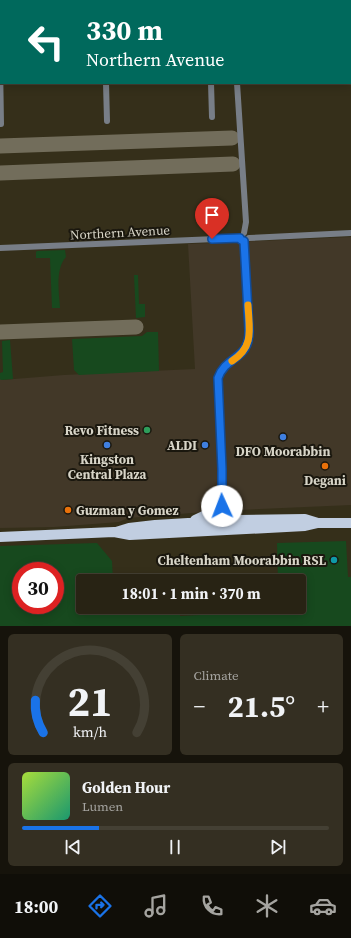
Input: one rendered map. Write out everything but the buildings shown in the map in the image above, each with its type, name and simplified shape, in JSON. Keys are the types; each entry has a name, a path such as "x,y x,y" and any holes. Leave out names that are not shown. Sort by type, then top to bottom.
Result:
{"main road":[{"path":"188,523 212,512 222,497 238,520"},
{"path":"114,532 130,535 223,526 238,520 305,519 318,523"},
{"path":"0,537 114,532 129,528 188,523 223,526 305,526 318,523 351,523"}],"street":[{"path":"0,84 1,124"},
{"path":"106,84 107,121"},
{"path":"211,84 212,117"},
{"path":"223,526 218,378 224,367 243,352 247,345 249,336 244,237 246,222 237,84"},
{"name":"Northern Avenue","path":"0,248 351,233"}],"shaded area":[{"path":"351,237 351,505 217,511 128,518 119,522 54,527 0,528 0,379 195,369 188,244"}],"green space":[{"path":"65,250 66,257 60,268 59,274 60,308 52,308 50,258 36,258 36,252"},
{"path":"134,275 138,275 139,304 145,304 145,317 136,318"},
{"path":"147,332 158,332 159,371 79,375 74,370 72,339 142,336"},
{"path":"10,340 13,379 1,380 0,373 3,372 2,341"},
{"path":"346,541 348,577 351,577 351,626 0,626 0,546 97,543 112,561 113,574 76,574 76,614 180,614 180,616 200,614 306,614 306,574 278,574 277,543"}],"taxiway":[{"path":"0,146 232,138"},
{"path":"0,173 233,164"},
{"path":"0,332 136,327"}],"slow traffic":[{"path":"232,361 243,352 248,343 248,305"}],"place":[{"name":"Revo Fitness","path":"147,430"},
{"name":"DFO Moorabbin","path":"283,437"},
{"name":"Kingston Central Plaza","path":"107,445"},
{"name":"ALDI","path":"205,445"},
{"name":"Degani","path":"325,466"},
{"name":"Guzman y Gomez","path":"68,510"},
{"name":"Cheltenham Moorabbin RSL","path":"334,560"}],"route":[{"path":"212,239 240,238 244,241 249,330 248,343 243,352 224,367 218,378 222,506"}]}
